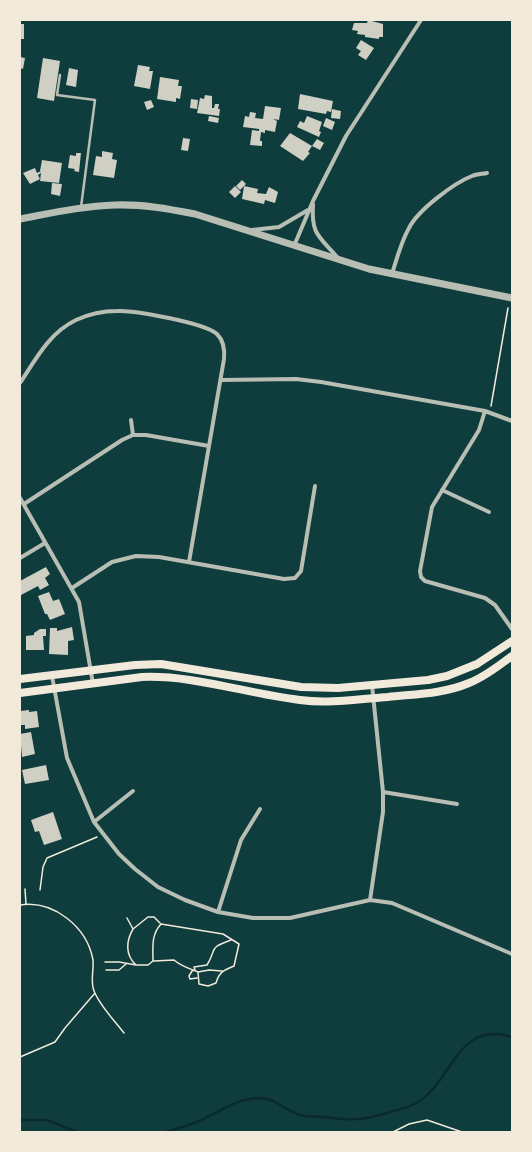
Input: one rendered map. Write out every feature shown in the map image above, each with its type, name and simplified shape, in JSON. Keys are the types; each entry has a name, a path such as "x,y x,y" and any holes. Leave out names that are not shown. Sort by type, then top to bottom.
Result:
{"main road":[{"path":"20,680 134,665 160,664 301,687 327,689 428,680 451,675 477,664 512,641"},
{"path":"20,693 142,677 159,677 196,681 300,700 325,702 452,689 486,675 512,656"}],"street":[{"path":"294,246 313,201 346,136 421,20"},
{"path":"392,274 399,249 409,226 423,210 459,182 473,175 487,173"},
{"path":"313,201 312,224 318,236 340,260"},
{"path":"20,219 81,208 116,205 171,209 195,214 241,230 392,274 512,298"},
{"path":"241,230 279,227 309,210"},
{"path":"20,383 48,342 63,328 76,320 91,315 122,310 140,313 210,329 219,337 224,346 221,380 189,562"},
{"path":"221,380 296,379 321,382 485,411 512,421"},
{"path":"485,411 478,430 432,507 420,571 421,577 425,581 486,598 495,605 512,629"},
{"path":"131,420 133,435"},
{"path":"24,504 122,440 133,435 146,435 210,446"},
{"path":"72,588 108,564 126,557 153,556 287,579 296,577 301,571 315,486"},
{"path":"442,490 489,512"},
{"path":"20,498 72,588 81,608 93,684"},
{"path":"20,558 46,543"},
{"path":"52,676 67,758 94,822 103,835 134,870 158,887 185,900 218,912 253,918 290,918 370,900 392,903 512,954"},
{"path":"370,900 383,812 383,792 372,685"},
{"path":"94,822 133,791"},
{"path":"383,792 457,804"},
{"path":"218,912 241,840 260,809"}],"lane":[{"path":"60,75 57,95 96,100 81,208"}],"path":[{"path":"485,411 492,405 508,308"},
{"path":"40,890 43,867 48,858 103,835"},
{"path":"25,889 26,904"},
{"path":"20,905 26,904 54,910 66,917 77,927 90,951 93,961 92,982 95,992 99,1000 124,1033"},
{"path":"136,965 132,960 128,946 129,937 133,929 148,917 154,917 161,924 223,934 239,944 234,966 222,971 218,975 216,983 208,986 199,984 197,978 198,972"},
{"path":"127,918 133,929"},
{"path":"153,961 153,942 155,930 161,924"},
{"path":"197,978 190,979 189,976 192,971 195,970 194,967 207,965 211,959 212,950 218,945 232,939"},
{"path":"105,962 148,965 153,961 174,960 184,968 198,972 209,970 222,971"},
{"path":"106,970 120,970 126,964"},
{"path":"20,1057 55,1042 95,992"},
{"path":"394,1132 409,1124 427,1120 462,1132"}],"building":[{"path":"368,20 383,24 383,37 379,37 379,39 365,37 365,35 357,34 358,31 352,30 354,23 367,23"},
{"path":"20,24 24,24 24,39 20,39"},
{"path":"361,40 374,48 366,60 358,55 361,51 356,48"},
{"path":"20,57 25,58 23,69 20,68"},
{"path":"43,58 60,61 54,101 37,98"},
{"path":"138,65 150,67 149,71 153,71 150,89 134,86"},
{"path":"69,68 78,70 76,87 66,85"},
{"path":"160,77 179,80 178,86 182,86 180,99 176,98 176,102 157,99"},
{"path":"300,94 333,101 331,112 327,111 326,114 298,109"},
{"path":"205,95 212,96 212,108 214,108 215,104 219,104 219,116 197,113 200,98 204,99"},
{"path":"191,99 198,100 197,109 190,108"},
{"path":"151,100 154,107 147,110 144,102"},
{"path":"265,106 281,108 279,120 273,119 277,121 275,132 265,130 265,133 261,132 260,141 262,141 262,146 250,145 252,130 259,131 259,129 243,127 245,116 249,117 250,112 256,113 255,118 263,119"},
{"path":"332,109 341,111 340,119 331,118"},
{"path":"209,116 219,118 218,123 208,121"},
{"path":"307,116 322,122 319,137 297,127 300,121 304,123"},
{"path":"326,118 335,122 332,130 323,126"},
{"path":"290,133 312,146 308,152 310,153 303,161 280,146"},
{"path":"183,138 190,139 188,151 181,150"},
{"path":"317,139 324,143 320,150 312,146"},
{"path":"102,151 113,153 112,159 117,160 114,178 93,175 96,156 102,157"},
{"path":"76,153 81,153 79,172 74,171 75,169 68,168 70,155 76,156"},
{"path":"42,160 62,163 59,183 40,181 41,173 38,175 40,179 30,184 23,173 35,168 37,173 41,171"},
{"path":"242,180 246,184 240,190 236,186"},
{"path":"52,183 62,184 60,196 51,194"},
{"path":"235,186 241,192 235,198 229,192"},
{"path":"244,186 258,189 257,193 266,194 269,187 278,192 275,203 265,200 264,204 242,199"},
{"path":"46,567 50,574 45,578 49,585 40,590 38,586 21,595 20,581"},
{"path":"49,592 53,601 59,599 65,614 50,620 47,614 45,614 38,596"},
{"path":"72,627 74,640 68,641 68,655 49,654 50,628 57,628 57,631"},
{"path":"40,629 46,629 46,636 43,636 44,650 26,650 26,636 34,635 34,633"},
{"path":"29,710 29,712 37,711 39,727 25,729 25,725 20,725 20,711"},
{"path":"31,732 35,754 22,757 20,734"},
{"path":"46,765 49,780 25,784 22,770"},
{"path":"53,812 62,839 44,845 39,831 35,832 31,820"}],"waterway":[{"path":"165,1132 202,1120 241,1101 258,1098 270,1100 294,1113 305,1116 361,1119 382,1115 407,1107 422,1099 434,1088 464,1047 477,1038 492,1034 512,1037"},
{"path":"20,1120 47,1120 77,1132"}]}
